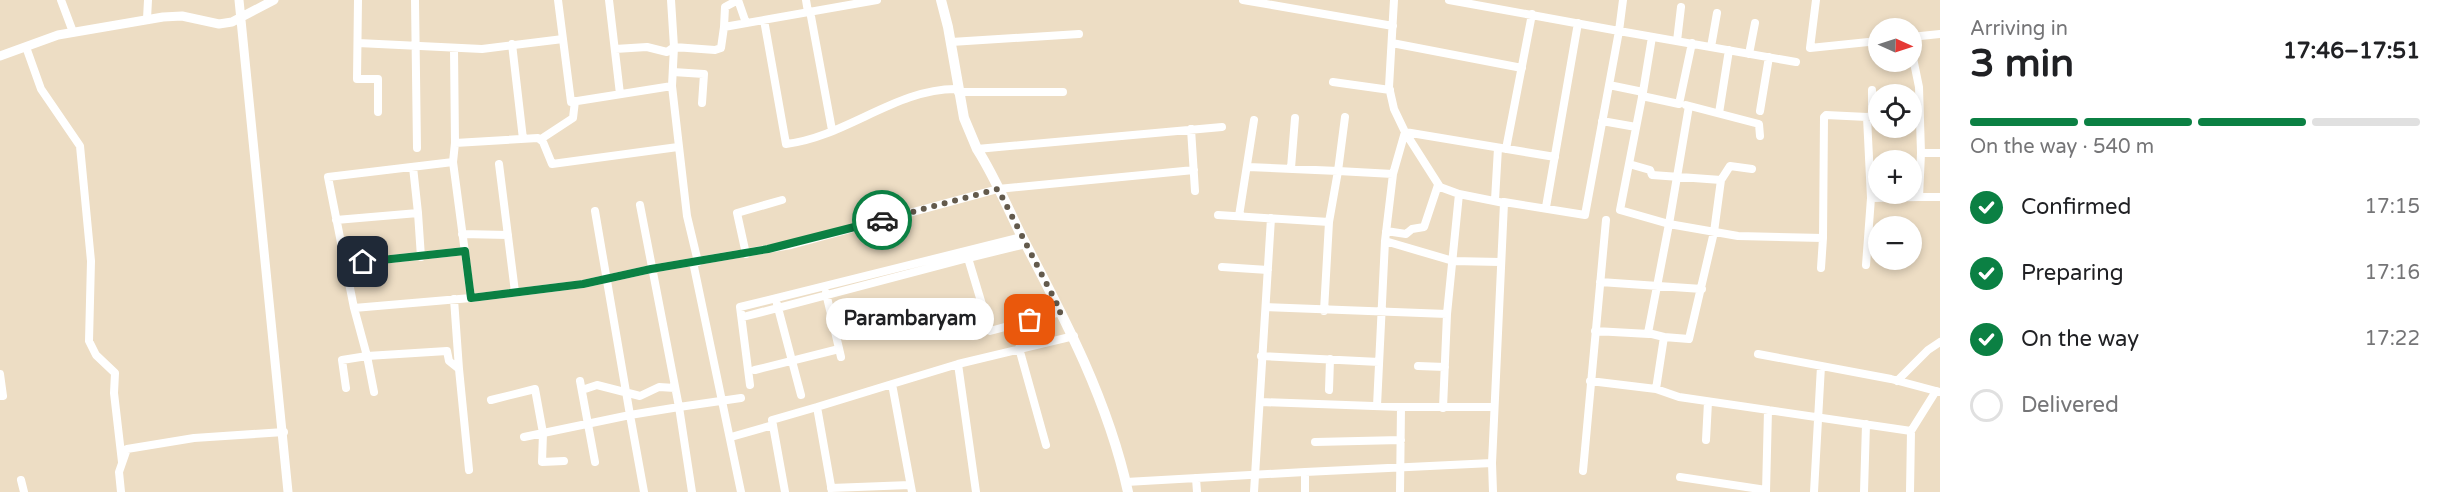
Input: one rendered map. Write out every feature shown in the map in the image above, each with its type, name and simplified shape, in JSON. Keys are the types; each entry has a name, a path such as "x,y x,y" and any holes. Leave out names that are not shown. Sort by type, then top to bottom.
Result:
{"main road":[{"path":"941,0 964,118 976,149 1074,336 1101,399 1119,450 1127,487"}],"street":[{"path":"61,0 73,32"},
{"path":"147,19 148,0"},
{"path":"239,0 284,432 288,492"},
{"path":"0,56 73,32 147,19 182,16 219,24 241,18 274,0"},
{"path":"358,0 357,79 378,80 378,112"},
{"path":"415,0 417,148"},
{"path":"558,0 571,102 672,86"},
{"path":"609,0 620,94"},
{"path":"671,0 674,47 672,86 687,216 741,492"},
{"path":"615,49 647,47 667,52 674,47 715,51 721,48 725,7 738,0 746,23"},
{"path":"806,0 832,130"},
{"path":"724,27 877,0"},
{"path":"1243,0 1393,26"},
{"path":"1394,0 1390,90 1404,132 1438,185 1459,194 1585,215 1623,0"},
{"path":"1449,0 1490,3 1532,14 1619,31 1796,62"},
{"path":"1816,0 1810,48 1868,42"},
{"path":"1677,41 1681,7"},
{"path":"1711,47 1717,13"},
{"path":"1493,492 1502,148 1522,68 1532,14"},
{"path":"764,20 786,144 832,130 928,91 1063,92"},
{"path":"1546,207 1578,23"},
{"path":"1749,54 1755,23"},
{"path":"951,42 1079,34"},
{"path":"1922,36 1940,34"},
{"path":"1652,37 1620,210 1669,224 1714,232 1823,238"},
{"path":"358,44 482,50 512,44 563,39"},
{"path":"1392,43 1522,68"},
{"path":"512,44 523,139"},
{"path":"1678,104 1692,44"},
{"path":"26,47 41,89 80,146 91,261 89,341 96,355 115,373 114,393 122,462"},
{"path":"454,50 455,143 453,162 471,298"},
{"path":"1719,113 1729,50"},
{"path":"1760,111 1769,57"},
{"path":"673,72 704,74 702,103"},
{"path":"1333,82 1390,90"},
{"path":"1609,85 1759,124 1760,136"},
{"path":"455,143 540,139 573,118 575,101"},
{"path":"1649,334 1689,106"},
{"path":"1821,268 1824,117 1826,115 1868,116"},
{"path":"1324,311 1329,222 1345,117"},
{"path":"1291,168 1295,118"},
{"path":"1239,216 1254,120"},
{"path":"1602,120 1636,127"},
{"path":"976,149 1222,127"},
{"path":"1191,129 1195,191"},
{"path":"1404,132 1555,158"},
{"path":"1377,405 1385,241 1393,174 1404,132"},
{"path":"540,139 552,164 678,147"},
{"path":"1922,153 1940,153"},
{"path":"374,392 344,264 328,177 453,162"},
{"path":"499,164 515,292"},
{"path":"1629,164 1650,170 1652,175 1721,180"},
{"path":"1595,331 1689,339 1714,232 1721,180 1730,166 1752,170"},
{"path":"413,167 421,257"},
{"path":"1248,167 1393,174"},
{"path":"354,308 515,292 746,254 791,245 998,189 1194,170"},
{"path":"1386,231 1406,234 1412,229 1424,227 1438,185"},
{"path":"1443,408 1447,314 1459,194"},
{"path":"1922,197 1940,197"},
{"path":"746,254 737,213 782,200"},
{"path":"1866,266 1871,204"},
{"path":"640,205 679,407 692,492"},
{"path":"595,211 605,279 644,492"},
{"path":"336,220 418,213"},
{"path":"1218,215 1329,222"},
{"path":"1254,492 1271,218"},
{"path":"1583,471 1606,220"},
{"path":"462,234 508,235"},
{"path":"743,317 968,258 1024,240"},
{"path":"750,385 740,307 1024,240"},
{"path":"1385,241 1453,261 1500,262"},
{"path":"344,264 465,251"},
{"path":"968,258 990,331 1061,312"},
{"path":"1222,267 1268,270"},
{"path":"1600,282 1658,284 1702,290"},
{"path":"755,370 792,360 840,353 825,286"},
{"path":"775,298 801,395"},
{"path":"454,299 469,470"},
{"path":"1266,307 1381,314 1447,314"},
{"path":"785,492 772,420 958,364 1074,336"},
{"path":"1656,389 1664,337"},
{"path":"1897,381 1928,350 1940,342"},
{"path":"1019,348 1046,445"},
{"path":"346,388 342,360 367,356 447,351 448,361 459,369"},
{"path":"1758,354 1897,381 1938,392 1911,431 1910,492"},
{"path":"1261,356 1379,362"},
{"path":"1329,390 1330,359"},
{"path":"958,364 976,492"},
{"path":"1418,366 1445,367"},
{"path":"1814,492 1821,366"},
{"path":"0,374 3,396 0,396"},
{"path":"1590,381 1656,389 1679,398 1911,431"},
{"path":"817,407 832,490 911,488 892,384"},
{"path":"596,462 581,385 597,385 640,396 659,387 675,388"},
{"path":"491,400 534,389 543,433 542,462 564,461"},
{"path":"524,437 630,415 741,398"},
{"path":"1261,402 1443,408 1494,407"},
{"path":"1706,440 1708,402"},
{"path":"1400,492 1401,407"},
{"path":"1680,477 1722,488 1766,491 1768,410"},
{"path":"1864,492 1866,424"},
{"path":"731,437 773,425"},
{"path":"121,492 119,472 127,449 195,438 284,432"},
{"path":"1315,442 1401,440"},
{"path":"1127,487 1196,478 1492,463"},
{"path":"1305,472 1305,492"},
{"path":"1196,478 1197,492"},
{"path":"21,480 24,492"}],"way so far":[{"path":"882,220 998,189 1061,312 1030,320"}],"place":[{"name":"Parambaryam","path":"1030,320"}],"route":[{"path":"363,262 465,251 471,298 583,284 651,269 791,245 882,220"}]}
